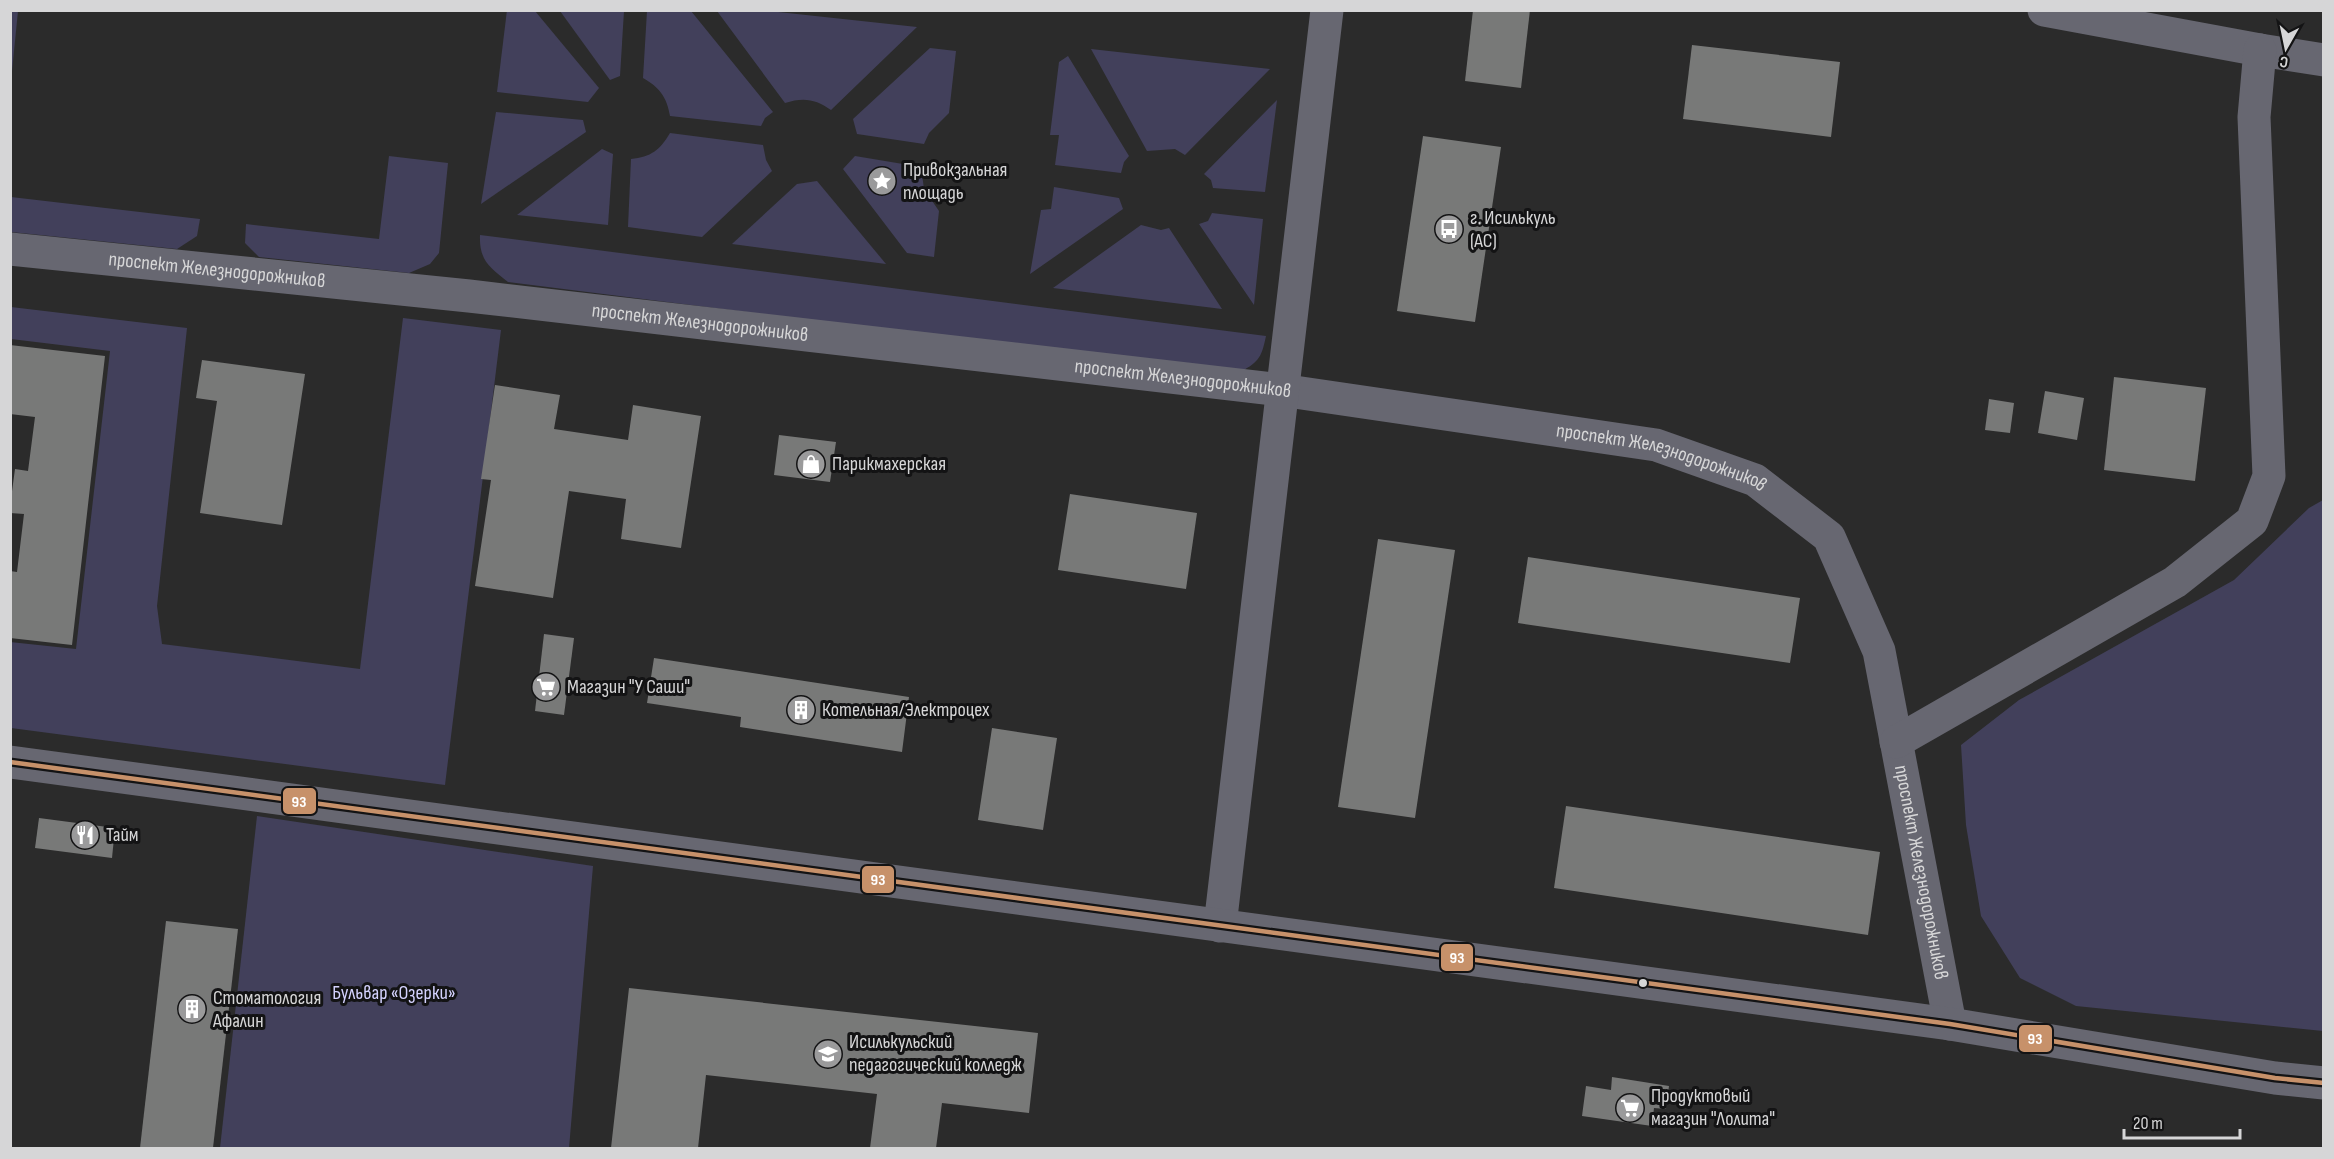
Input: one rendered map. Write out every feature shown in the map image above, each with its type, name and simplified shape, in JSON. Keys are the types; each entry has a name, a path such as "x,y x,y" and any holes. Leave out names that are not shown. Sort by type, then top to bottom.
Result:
{"street":[{"path":"1220,926 1327,10"},
{"path":"2044,10 2324,60"},
{"path":"1896,742 2175,582 2252,521 2269,476 2254,117 2260,50"},
{"name":"проспект Железнодорожников","path":"10,249 469,296 1283,390 1656,445 1755,480 1829,537 1880,651 1950,1024"},
{"path":"10,762 1950,1024 2275,1078 2324,1083"}],"green space":[{"path":"507,10 535,11 599,88 588,102 497,92"},
{"path":"10,11 18,11 11,81"},
{"path":"560,11 624,11 620,76 610,80"},
{"path":"647,11 691,11 773,112 765,118 761,126 670,116 667,103 661,93 643,78"},
{"path":"717,11 769,11 917,27 831,110 820,103 809,100 785,103"},
{"path":"930,48 956,51 949,113 929,133 924,144 857,134 853,119"},
{"path":"1091,49 1270,69 1185,155 1175,149 1147,151"},
{"path":"1068,56 1129,156 1124,162 1121,173 1055,165 1059,135 1050,135 1059,62"},
{"path":"1277,100 1265,192 1213,188 1211,180 1204,174"},
{"path":"496,112 583,120 586,132 481,204"},
{"path":"670,133 763,145 766,160 772,171 702,237 628,227 631,159 654,152"},
{"path":"602,149 613,154 608,225 517,215"},
{"path":"389,156 448,163 439,253 430,264 409,273 259,257 245,243 246,224 379,239"},
{"path":"855,156 921,167 924,189 939,211 934,257 907,253 843,169"},
{"path":"817,181 886,264 732,244 797,184"},
{"path":"1054,187 1119,198 1123,209 1030,274 1041,210 1051,209"},
{"path":"11,197 200,219 197,236 177,249 11,232"},
{"path":"1212,213 1263,219 1254,305 1199,224 1208,221"},
{"path":"1141,225 1161,230 1169,228 1222,309 1053,288"},
{"path":"480,235 1266,336 1258,360 1237,374 508,282 495,272 483,257"},
{"path":"11,307 187,328 157,606 162,644 360,669 403,318 501,330 445,785 11,728 10,642 76,649 110,351 11,339"},
{"path":"2323,500 2323,1031 2076,1006 2020,978 1981,916 1966,825 1961,745 2019,700 2234,580 2309,508"},
{"name":"Бульвар «Озерки»","path":"257,816 593,866 569,1148 220,1148"}],"building":[{"path":"1473,10 1530,10 1521,88 1465,81"},
{"path":"1692,45 1840,62 1831,137 1683,119"},
{"name":"г. Исилькуль (АС)","path":"1423,136 1501,147 1475,322 1397,311"},
{"path":"10,345 105,356 72,645 10,638 10,571 17,572 24,514 10,513 10,506 15,469 28,471 35,417 10,414"},
{"path":"202,360 305,374 282,525 200,513 217,401 196,398"},
{"path":"2114,377 2206,388 2195,481 2104,470"},
{"path":"495,385 560,395 554,429 628,440 633,405 701,416 681,548 621,539 626,499 569,491 553,598 475,586 491,480 481,479"},
{"path":"2045,391 2084,398 2077,440 2038,433"},
{"path":"1989,399 2014,403 2010,433 1985,430"},
{"path":"779,435 836,442 830,482 774,475"},
{"path":"1070,494 1197,513 1186,589 1058,570"},
{"path":"1378,539 1455,550 1415,818 1338,807"},
{"path":"1528,557 1800,598 1790,663 1518,623"},
{"path":"544,634 574,638 564,715 535,711"},
{"name":"Котельная/Электроцех","path":"654,658 909,697 902,752 740,727 741,717 647,703"},
{"path":"992,728 1057,738 1043,830 978,820"},
{"path":"1566,806 1880,852 1868,935 1554,888"},
{"path":"39,818 115,828 112,858 35,848"},
{"name":"Стоматология Афалин","path":"166,921 238,929 213,1148 140,1148"},
{"name":"Исилькульский педагогический колледж","path":"629,988 1038,1033 1029,1113 942,1103 936,1148 870,1148 877,1094 706,1075 698,1148 611,1148"},
{"path":"1612,1077 1669,1086 1666,1109 1654,1108 1652,1126 1582,1116 1586,1086 1611,1090"}],"transit line":[{"name":"93","path":"10,762 1950,1024 2275,1078 2324,1083"}],"place":[{"name":"Привокзальная площадь","path":"882,181"},
{"name":"г. Исилькуль (АС)","path":"1449,229"},
{"name":"Парикмахерская","path":"811,464"},
{"name":"Магазин \"У Саши\"","path":"546,687"},
{"name":"Котельная/Электроцех","path":"801,710"},
{"name":"Тайм","path":"85,835"},
{"name":"Стоматология Афалин","path":"192,1009"},
{"name":"Исилькульский педагогический колледж","path":"828,1054"},
{"name":"Продуктовый магазин \"Лолита\"","path":"1630,1108"}]}
